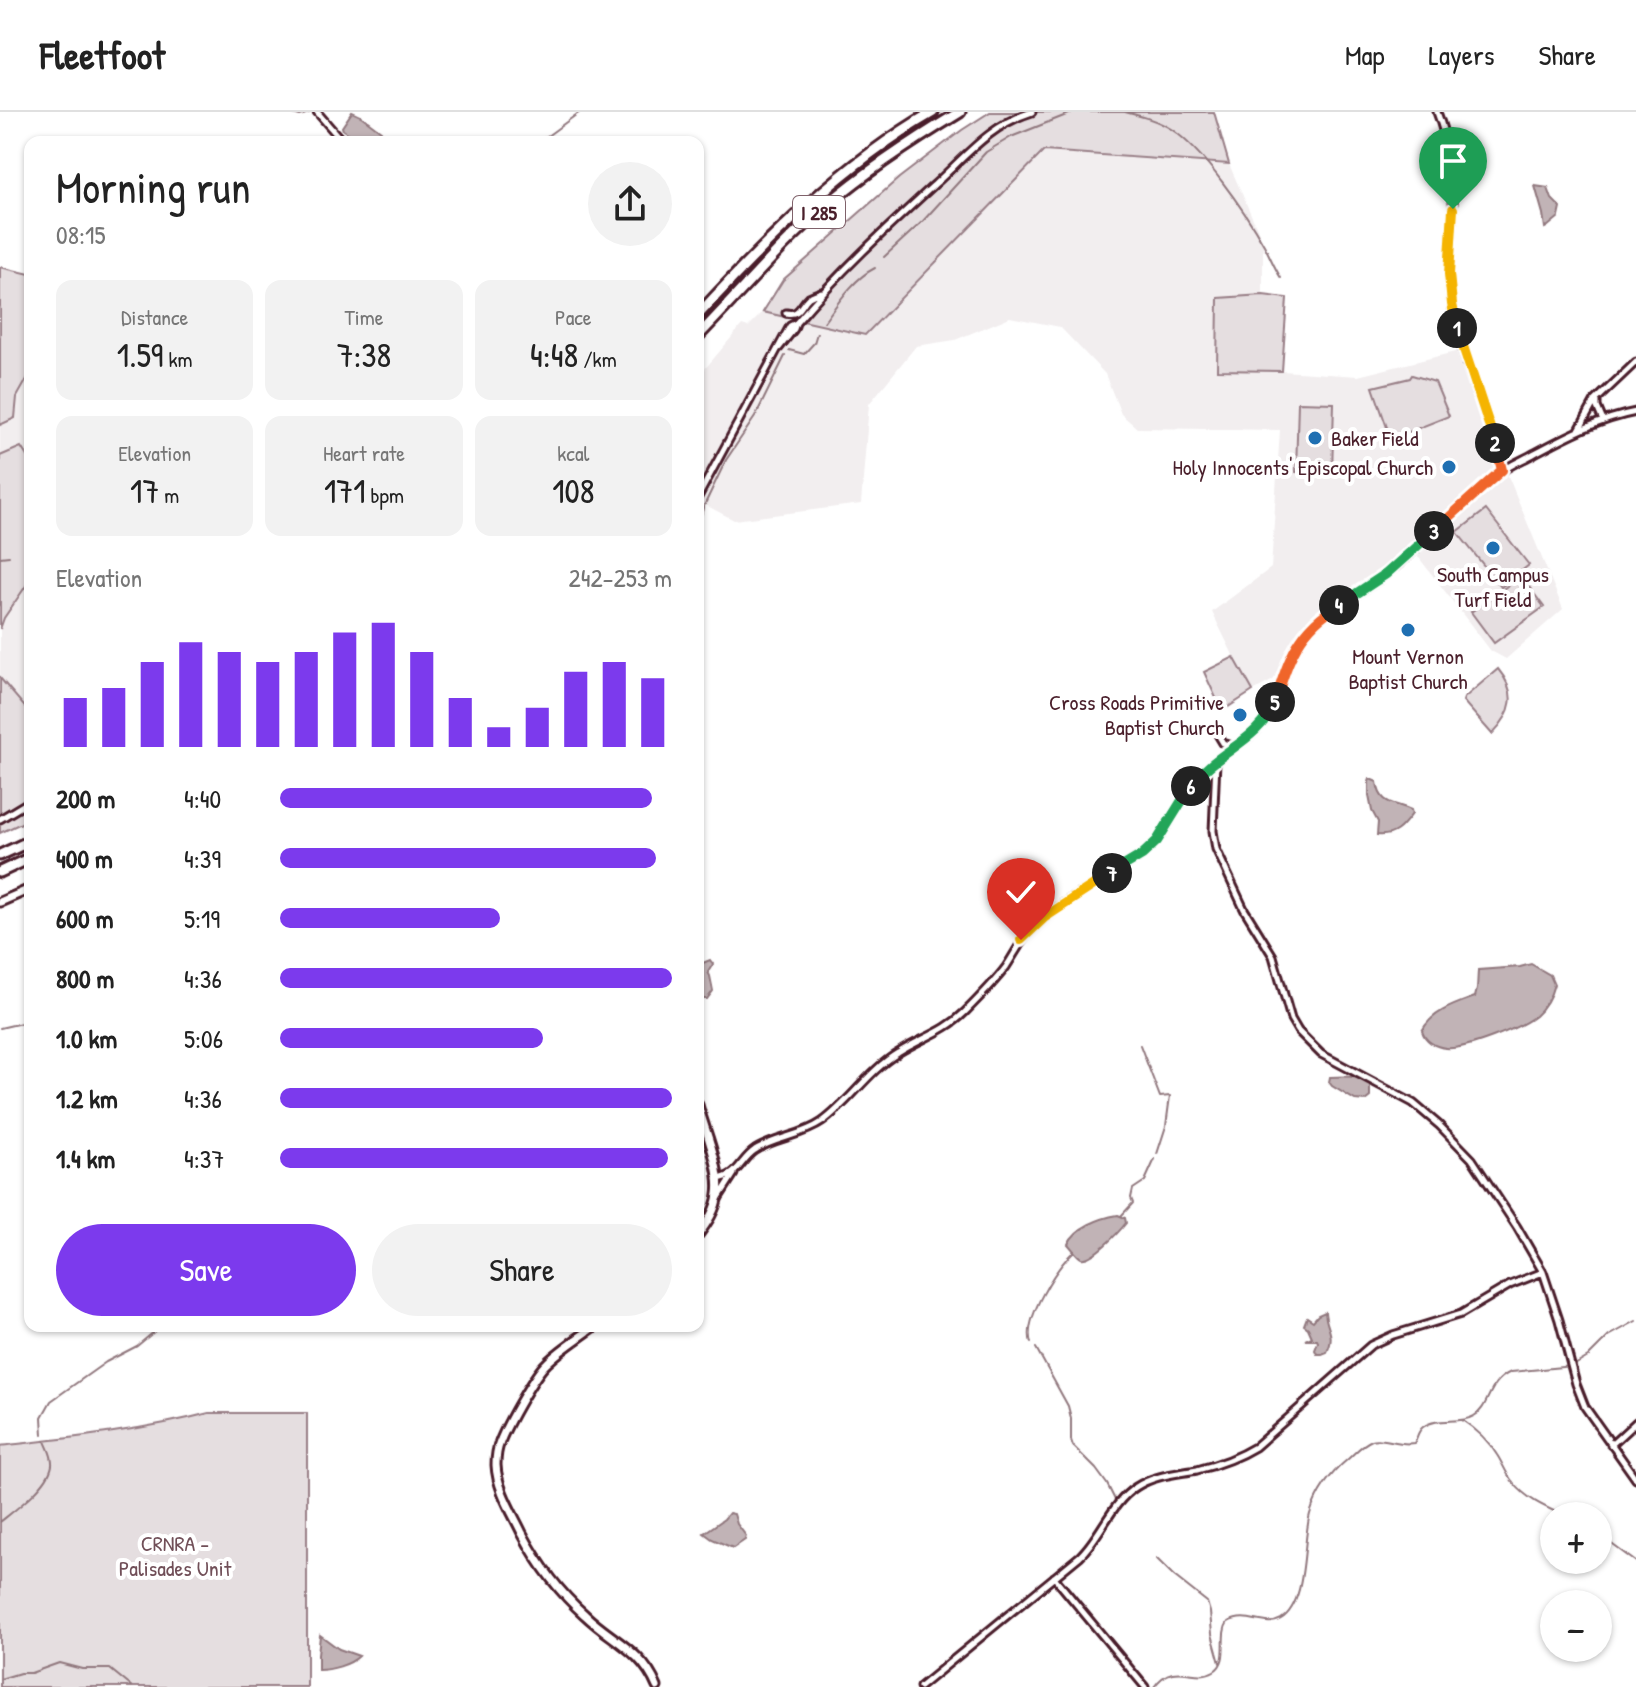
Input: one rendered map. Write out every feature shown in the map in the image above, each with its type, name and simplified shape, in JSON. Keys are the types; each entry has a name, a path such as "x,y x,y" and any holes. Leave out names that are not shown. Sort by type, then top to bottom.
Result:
{"highway":[{"name":"I 285","path":"704,308 802,209 870,155 933,112"},
{"name":"I 285","path":"704,331 758,272 827,205 883,161 960,112"},
{"path":"0,855 24,844"},
{"path":"0,872 24,861"}],"main road":[{"path":"0,902 24,892"},
{"path":"704,1126 718,1179 717,1200 704,1226"},
{"path":"587,1332 540,1370 503,1436 498,1449 497,1473 512,1513 549,1574 584,1615 638,1656 657,1687"}],"street":[{"path":"317,112 338,136"},
{"path":"704,486 778,349 822,292 979,141 1005,122 1032,112"},
{"path":"1437,112 1449,148 1452,171 1449,274 1452,304 1502,470"},
{"path":"786,313 793,315 810,296 822,292"},
{"path":"1579,430 1591,407 1636,362"},
{"path":"1597,400 1603,421"},
{"path":"717,1200 745,1158 756,1150 825,1120 882,1064 955,1021 999,976 1021,940 1035,925 1153,845 1201,774 1255,733 1267,718 1290,656 1310,627 1386,574 1502,470 1579,430 1636,412"},
{"path":"1217,733 1225,745 1239,745"},
{"path":"1216,761 1213,831 1216,849 1244,909 1273,956 1289,1015 1298,1031 1321,1054 1404,1097 1439,1125 1472,1159 1543,1272 1585,1407 1636,1479"},
{"path":"1201,774 1209,774 1215,780"},
{"path":"0,819 24,805"},
{"path":"716,1168 725,1173 734,1173"},
{"path":"718,1179 734,1173"},
{"path":"920,1687 1088,1548 1136,1487 1158,1477 1212,1466 1244,1453 1255,1447 1371,1345 1461,1314 1510,1285 1543,1272"},
{"path":"1611,1445 1636,1422"},
{"path":"1054,1577 1145,1687"}],"shaded area":[{"path":"352,112 381,131 382,135 352,136 342,127"},
{"path":"1044,151 1229,164 1263,242 1263,295 1218,298 1217,370 1358,376 1463,350 1495,424 1506,471 1563,609 1506,659 1491,651 1413,550 1348,600 1314,619 1296,645 1284,674 1253,691 1212,612 1271,568 1280,430 1137,428 1121,414 1105,374 1060,327 1010,317 955,340 916,346 869,404 861,504 734,520 704,504 704,370 742,325 748,327 763,312 866,335"},
{"path":"1535,186 1548,188 1552,199 1561,208 1559,217 1545,228 1543,214"},
{"path":"24,385 24,452 21,447 0,456 0,425 15,418 17,397"},
{"path":"24,589 24,706 0,678 0,629"},
{"path":"1370,779 1377,782 1384,799 1411,810 1412,814 1393,833 1377,835 1378,822 1369,796"},
{"path":"710,960 713,964 708,972 713,991 707,999 704,999 704,962"},
{"path":"1531,964 1550,975 1554,984 1547,1002 1528,1021 1479,1042 1455,1048 1442,1047 1425,1038 1422,1031 1432,1018 1475,997 1478,970"},
{"path":"1330,1077 1366,1081 1370,1084 1370,1097 1365,1101 1355,1100 1332,1086"},
{"path":"1118,1215 1125,1218 1126,1223 1092,1255 1081,1258 1068,1244 1089,1224"},
{"path":"1325,1312 1331,1341 1327,1352 1317,1354 1318,1342 1305,1340 1312,1337 1304,1325 1307,1317 1313,1321"},
{"path":"729,1513 734,1514 746,1536 733,1548 704,1533"},
{"path":"320,1635 339,1649 359,1656 340,1666 318,1670"}],"green space":[{"path":"990,112 1214,112 1229,164 1044,151 865,335 763,312 783,280 899,178"},
{"path":"0,267 24,273 24,385 17,397 15,418 0,425"},
{"path":"1263,295 1287,298 1282,371 1217,370 1218,298"},
{"path":"1412,375 1435,382 1449,416 1391,439 1373,387"},
{"name":"Baker Field","path":"1298,402 1334,403 1332,473 1296,472"},
{"path":"21,447 24,452 24,589 0,629 0,456"},
{"name":"South Campus Turf Field","path":"1486,510 1529,565 1501,587 1457,532"},
{"path":"1521,576 1544,607 1494,643 1471,612"},
{"path":"1234,657 1253,691 1222,711 1204,672"},
{"path":"1498,669 1508,686 1510,703 1505,718 1492,734 1463,701"},
{"path":"0,678 24,706 24,822 0,833"},
{"name":"CRNRA - Palisades Unit","path":"209,1413 307,1413 307,1687 0,1687 0,1446 131,1429"}],"waterway":[{"path":"287,112 300,116 311,112"},
{"path":"547,136 580,112"},
{"path":"884,257 923,221 986,152 1011,137 1074,112"},
{"path":"1125,112 1166,126 1196,151 1246,215 1281,278"},
{"path":"824,322 853,285 875,268"},
{"path":"789,350 804,354 814,343 817,333"},
{"path":"704,506 726,460 755,417 785,356"},
{"path":"0,557 9,556"},
{"path":"0,1028 24,1022"},
{"path":"1140,1045 1160,1097 1170,1096 1166,1126 1157,1154"},
{"path":"1121,1216 1133,1203 1133,1189 1145,1181 1155,1159"},
{"path":"1031,1343 1030,1333 1036,1308 1050,1281 1074,1251"},
{"path":"1154,1687 1169,1674 1207,1674 1219,1667 1228,1622 1243,1618 1275,1622 1290,1611 1300,1586 1313,1506 1330,1477 1362,1446 1376,1439 1414,1443 1421,1429 1429,1424 1468,1419 1479,1412 1503,1376 1511,1372 1573,1366 1588,1357 1609,1336 1636,1321"},
{"path":"43,1435 42,1417 51,1401 154,1332"},
{"path":"1036,1348 1068,1406 1073,1446 1096,1469 1116,1502"},
{"path":"1462,1420 1490,1444 1518,1488 1540,1504"},
{"path":"0,1522 30,1496 50,1473 52,1459 45,1441"},
{"path":"1612,1544 1636,1562"},
{"path":"1157,1559 1207,1602 1220,1663"},
{"path":"0,1679 59,1663 82,1669 110,1669 132,1687"}],"place":[{"name":"Baker Field","path":"1315,438"},
{"name":"Holy Innocents' Episcopal Church","path":"1449,467"},
{"name":"South Campus Turf Field","path":"1493,548"},
{"name":"Mount Vernon Baptist Church","path":"1408,630"},
{"name":"Cross Roads Primitive Baptist Church","path":"1240,715"}],"route":[{"path":"1021,940 1057,908 1149,849 1198,777 1250,737 1267,718 1290,656 1310,627 1386,574 1502,470 1452,304 1449,274 1453,209"}]}
